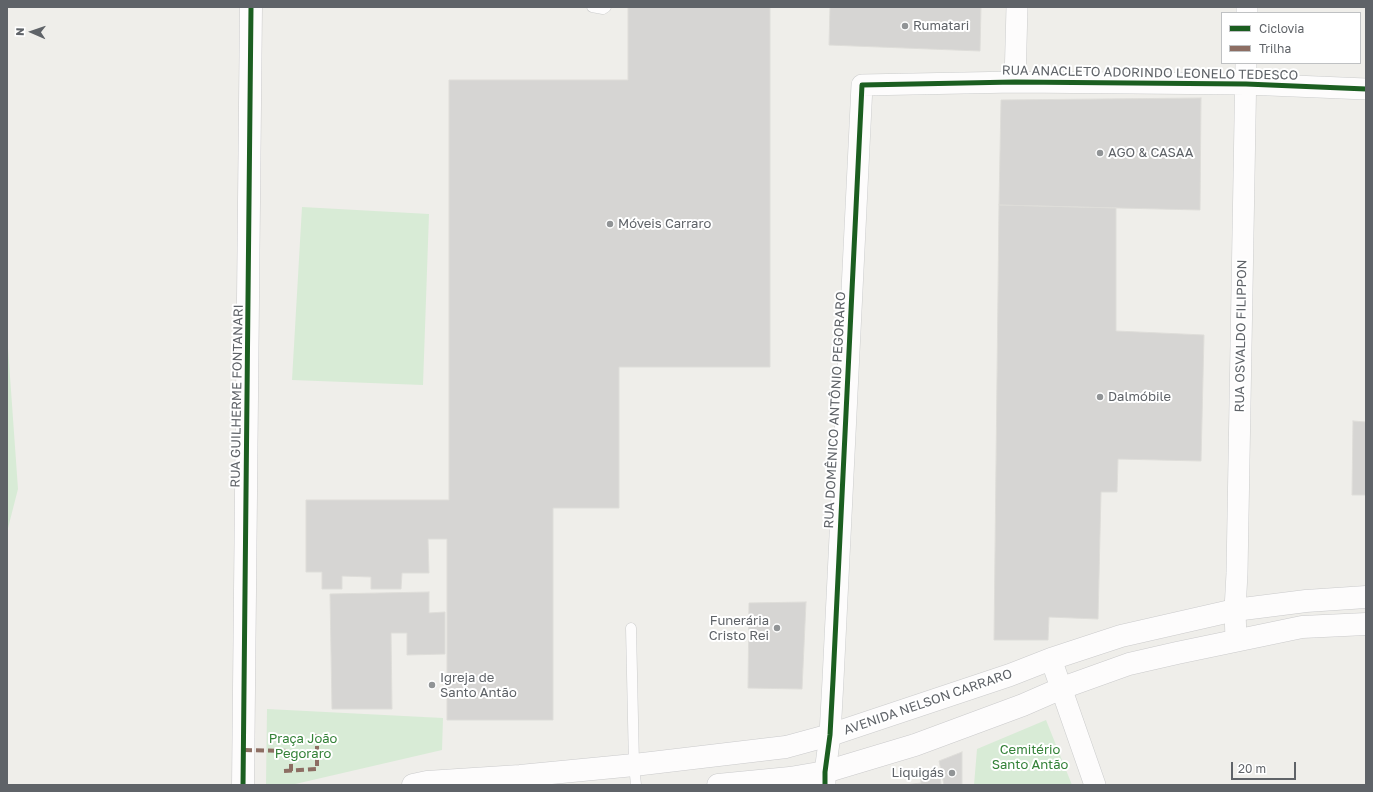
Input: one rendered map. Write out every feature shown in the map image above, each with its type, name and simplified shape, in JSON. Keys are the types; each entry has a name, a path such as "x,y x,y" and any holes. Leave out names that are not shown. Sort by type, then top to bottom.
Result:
{"main road":[{"name":"RUA GUILHERME FONTANARI","path":"243,785 252,7"},
{"name":"AVENIDA NELSON CARRARO","path":"413,785 427,782 635,775 786,746 830,736 1010,675 1051,658 1121,636 1235,610 1306,601 1366,597"},
{"path":"718,785 790,778 825,778 1129,664 1302,627 1366,624"},
{"path":"1121,636 1129,664"}],"street":[{"path":"1015,82 1017,7"},
{"name":"RUA OSVALDO FILIPPON","path":"1236,640 1235,610 1246,64"},
{"name":"RUA ANACLETO ADORINDO LEONELO TEDESCO","path":"862,85 1015,82 1246,84 1366,88"},
{"name":"RUA DOMÊNICO ANTÔNIO PEGORARO","path":"825,778 830,736 862,85"},
{"path":"1051,658 1095,785"}],"lane":[{"path":"592,7 603,10 606,7"},
{"path":"631,628 635,775"}],"green space":[{"path":"302,207 429,214 423,385 292,380"},
{"path":"7,334 18,489 7,532"},
{"name":"Praça João Pegoraro","path":"267,709 443,718 442,750 291,785 266,785"},
{"name":"Cemitério Santo Antão","path":"1046,720 1072,785 974,785 977,749"}],"building":[{"name":"Móveis Carraro","path":"628,7 770,7 770,367 619,367 619,508 553,508 553,720 447,720 447,539 428,539 429,573 402,573 401,589 371,589 371,577 342,576 342,589 322,589 322,572 306,572 306,500 449,500 449,80 628,80"},
{"name":"Rumatari","path":"830,7 981,7 980,51 829,45"},
{"name":"AGO & CASAA","path":"1201,98 1200,210 999,205 1001,100"},
{"name":"Dalmóbile","path":"999,205 1116,208 1116,331 1204,335 1201,461 1118,459 1117,492 1101,492 1098,619 1049,617 1048,640 994,640"},
{"path":"1353,421 1366,422 1366,495 1352,495"},
{"path":"429,592 429,613 445,612 445,654 407,655 407,633 391,633 392,709 332,709 330,594"},
{"name":"Funerária Cristo Rei","path":"806,602 802,689 748,688 749,603"},
{"name":"Liquigás","path":"962,752 962,785 944,785 939,761"},
{"path":"940,774 941,785 904,785 921,783 920,775"}],"marked path":[{"path":"284,771 317,769 317,734"},
{"path":"244,750 291,751 291,771"}],"cycle path":[{"path":"243,785 251,7"},
{"path":"825,785 833,680 862,85 1015,82 1246,84 1366,89"}],"place":[{"name":"Rumatari","path":"905,26"},
{"name":"AGO & CASAA","path":"1100,153"},
{"name":"Móveis Carraro","path":"610,224"},
{"name":"Dalmóbile","path":"1100,397"},
{"name":"Funerária Cristo Rei","path":"777,628"},
{"name":"Igreja de Santo Antão","path":"432,685"},
{"name":"Liquigás","path":"952,773"}]}
